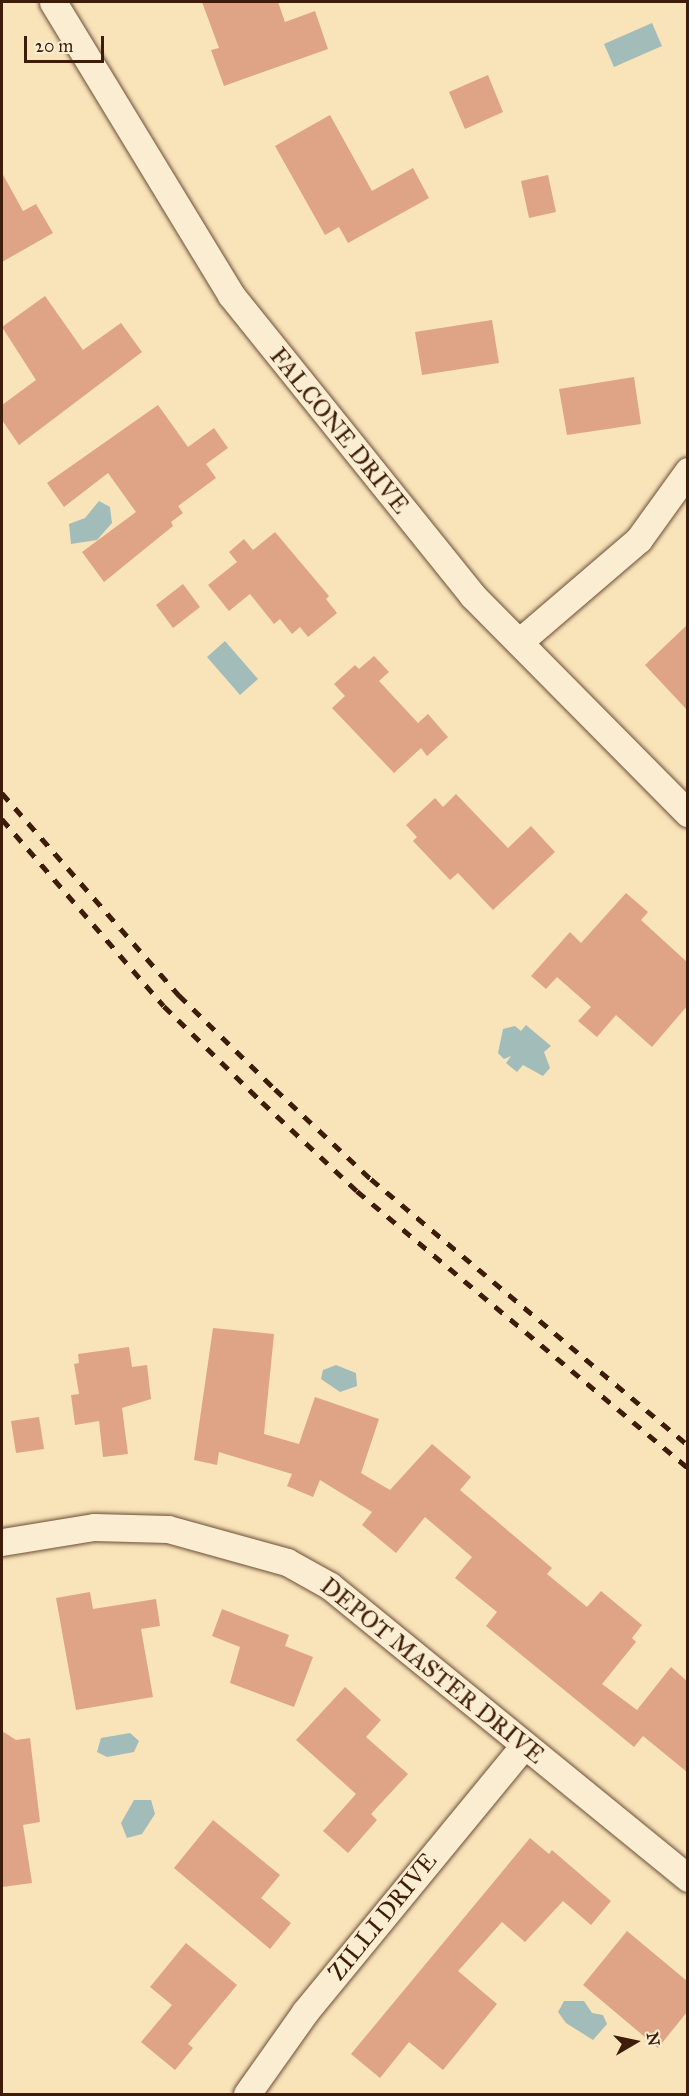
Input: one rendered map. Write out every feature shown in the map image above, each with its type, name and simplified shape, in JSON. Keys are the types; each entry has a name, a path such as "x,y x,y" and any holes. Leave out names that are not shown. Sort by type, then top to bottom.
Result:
{"street":[{"name":"FALCONE DRIVE","path":"53,2 231,295 472,595 632,761 687,813"},
{"path":"519,642 639,539 678,490 687,471"},
{"name":"DEPOT MASTER DRIVE","path":"2,1542 94,1527 168,1529 287,1562 330,1586 687,1878"},
{"name":"ZILLI DRIVE","path":"248,2094 305,2012 524,1745"}],"water":[{"path":"652,23 662,46 614,67 604,44"},
{"path":"99,501 110,507 112,523 97,540 71,544 69,524 85,518"},
{"path":"225,641 258,679 240,695 207,657"},
{"path":"526,1025 551,1046 544,1052 550,1068 543,1076 523,1065 517,1072 506,1063 511,1056 504,1059 498,1053 503,1029 515,1026 521,1031"},
{"path":"336,1365 356,1373 357,1386 340,1392 321,1379 323,1370"},
{"path":"130,1733 139,1741 134,1752 107,1757 97,1752 101,1738"},
{"path":"134,1800 151,1800 155,1814 142,1834 127,1838 121,1823"},
{"path":"564,2001 584,2001 592,2013 603,2015 607,2024 593,2040 566,2023 558,2012"}],"building":[{"path":"202,2 278,2 285,22 315,11 328,49 224,86 211,50 219,48"},
{"path":"488,75 503,112 465,129 449,92"},
{"path":"330,115 372,191 413,168 429,198 348,243 339,227 325,235 275,146"},
{"path":"2,173 23,211 36,204 53,233 2,262"},
{"path":"548,175 556,212 529,218 521,181"},
{"path":"45,296 83,350 121,323 142,352 19,445 2,420 2,405 36,380 2,327"},
{"path":"492,320 499,363 422,375 415,332"},
{"path":"634,377 641,424 567,435 559,389"},
{"path":"158,405 188,447 214,428 228,448 206,464 216,478 178,506 183,513 171,522 173,526 104,582 82,552 136,512 108,473 64,507 47,483"},
{"path":"275,532 329,596 326,599 337,613 308,637 300,627 292,634 280,619 274,624 250,594 229,611 208,585 237,562 229,552 244,539 253,550"},
{"path":"183,584 200,607 173,628 156,605"},
{"path":"687,625 687,710 645,665"},
{"path":"374,656 389,672 379,681 418,723 428,714 448,737 427,756 421,748 394,773 332,708 345,696 334,684 355,665 359,669"},
{"path":"456,794 508,848 531,826 555,852 493,910 458,873 450,880 413,841 417,837 406,825 435,798 443,807"},
{"path":"626,893 648,912 641,920 687,962 687,1006 652,1047 616,1015 597,1037 578,1021 591,1007 557,977 546,989 531,976 570,932 581,943"},
{"path":"213,1328 274,1334 264,1434 299,1444 315,1397 379,1419 361,1473 390,1490 432,1444 471,1477 460,1490 552,1568 547,1574 587,1607 601,1591 642,1625 632,1638 636,1642 602,1684 637,1710 671,1667 687,1681 687,1772 643,1736 634,1747 486,1626 497,1612 455,1578 472,1557 425,1517 396,1553 362,1525 372,1512 320,1480 313,1497 287,1486 292,1474 219,1452 217,1465 194,1460"},
{"path":"129,1347 132,1367 147,1365 151,1399 122,1408 128,1454 103,1457 99,1421 75,1425 71,1395 79,1394 74,1364 79,1363 78,1354"},
{"path":"39,1417 44,1449 16,1453 11,1421"},
{"path":"90,1592 93,1609 156,1599 160,1626 141,1629 153,1697 76,1710 56,1598"},
{"path":"222,1609 289,1635 285,1646 313,1657 294,1707 230,1683 240,1647 212,1636"},
{"path":"345,1687 381,1720 366,1737 408,1774 371,1814 377,1820 348,1853 323,1831 356,1794 296,1740"},
{"path":"2,1731 16,1740 30,1738 40,1822 23,1825 32,1883 2,1887"},
{"path":"213,1820 280,1875 261,1898 291,1923 270,1949 174,1868"},
{"path":"530,1838 549,1854 552,1850 611,1901 591,1925 563,1901 525,1942 502,1922 458,1971 497,2004 443,2070 409,2042 380,2078 351,2054"},
{"path":"627,1931 687,1981 687,2012 658,2048 583,1985"},
{"path":"186,1943 237,1985 188,2044 193,2048 175,2070 141,2042 172,2005 150,1987"}],"railway":[{"path":"2,793 179,995 275,1089 371,1179 688,1445"},
{"path":"2,819 164,1006 262,1102 357,1191 688,1468"}]}
